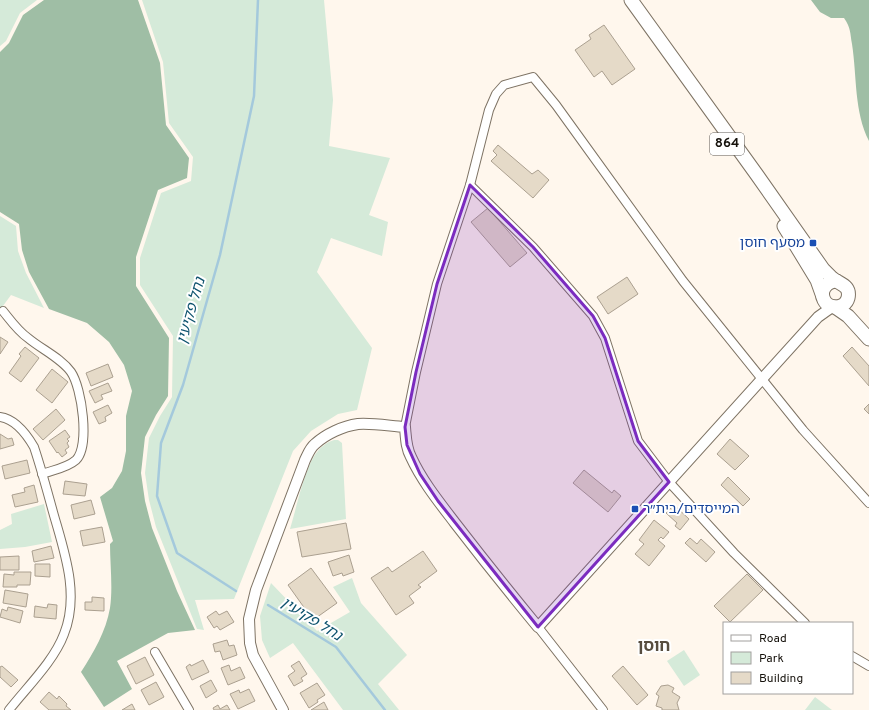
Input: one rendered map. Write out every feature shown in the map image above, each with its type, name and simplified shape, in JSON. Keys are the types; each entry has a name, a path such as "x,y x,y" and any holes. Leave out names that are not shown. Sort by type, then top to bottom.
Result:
{"main road":[{"name":"864","path":"622,0 632,16 766,197 817,280 828,301 848,316 869,339"},
{"name":"864","path":"631,0 823,269 837,281"},
{"path":"848,297 844,304 828,301 825,286 833,281 837,281 845,285 848,297 854,310 869,328"}],"street":[{"path":"603,710 475,550 438,501 410,456 407,445 405,427 416,372 437,284 470,185 489,110 496,94 504,85 533,77 556,104 683,281 803,430 869,503"},
{"path":"470,185 533,247 593,316 606,338 638,441 669,482 734,553 805,622"},
{"path":"538,627 818,317 822,308 828,301"},
{"path":"3,311 19,331 71,372 81,399 83,444 79,456 70,465 42,474"},
{"path":"0,417 13,423 28,438 34,448 67,564 71,586 69,618 58,648 9,710"},
{"path":"283,710 253,655 250,643 249,619 256,590 305,460 315,444 327,436 348,426 358,424 405,427"},
{"path":"155,652 189,710"},
{"path":"853,657 869,666"}],"highlighted area":[{"path":"470,185 533,247 593,316 605,338 638,441 669,482 538,627 438,501 420,474 407,445 405,427 416,372 437,284"}],"green space":[{"path":"0,0 37,0 20,13 6,41 0,46"},
{"path":"44,0 138,0 160,63 166,125 189,158 187,178 158,190 136,257 136,286 169,338 168,396 145,437 141,473 145,501 152,528 177,591 195,630 168,633 117,661 132,689 104,707 81,672 99,641 106,625 110,608 110,544 113,541 100,497 112,488 122,471 126,451 126,416 132,391 124,365 109,342 87,323 49,309 29,272 22,250 19,224 0,212 0,52 9,43 23,15"},
{"path":"142,0 324,0 333,100 329,146 390,158 369,215 388,222 382,256 331,238 317,272 372,348 357,410 338,414 311,431 293,451 234,599 195,600 204,630 197,629 156,527 149,500 145,473 149,438 172,397 173,336 140,285 140,258 161,193 191,181 193,157 169,123 163,62"},
{"path":"811,0 869,0 869,141 864,130 858,106 854,56 848,25 844,18 831,18 820,12"},
{"path":"0,216 16,226 18,251 26,273 44,308 11,295 0,310"},
{"path":"338,440 342,443 346,519 290,529 301,489 309,467 317,452 329,442"},
{"path":"44,504 52,542 25,547 0,549 0,530 12,524 11,514"},
{"path":"352,578 361,603 407,655 378,684 399,710 343,710 293,643 270,658 262,640 260,616 271,583 317,631 350,612 333,587"},
{"path":"684,650 700,675 684,686 667,661"},
{"path":"815,697 832,710 805,710"}],"building":[{"path":"604,25 635,69 612,85 602,71 594,77 575,50 591,39 589,35"},
{"path":"498,145 532,174 538,170 549,180 533,198 491,161 497,155 493,151"},
{"path":"488,208 527,253 510,267 471,222"},
{"path":"627,277 638,294 608,314 597,297"},
{"path":"0,337 8,342 0,354"},
{"path":"25,347 39,358 21,382 9,373 21,356 19,354"},
{"path":"852,347 869,366 869,386 843,356"},
{"path":"108,364 113,377 91,386 86,373"},
{"path":"52,369 68,382 52,403 36,390"},
{"path":"108,383 112,391 101,395 103,399 95,403 89,391"},
{"path":"869,404 869,414 864,409"},
{"path":"108,405 112,413 105,417 106,421 99,424 93,412"},
{"path":"56,409 65,420 43,440 33,429"},
{"path":"65,430 70,437 67,439 69,441 67,443 69,447 65,450 67,453 62,457 58,452 57,453 49,441"},
{"path":"0,434 8,439 12,438 14,445 0,449"},
{"path":"730,439 749,456 735,470 717,454"},
{"path":"27,460 30,473 5,479 2,466"},
{"path":"584,470 612,493 614,490 621,496 608,512 573,483"},
{"path":"728,477 750,499 743,506 721,485"},
{"path":"65,481 87,484 85,496 63,494"},
{"path":"34,485 38,502 15,507 12,495 25,492 24,488"},
{"path":"91,500 95,514 74,519 71,505"},
{"path":"674,505 689,519 680,530 675,526 677,523 666,513"},
{"path":"654,520 669,532 663,539 661,537 658,540 665,546 649,566 635,554 644,544 639,540"},
{"path":"346,523 351,549 302,557 297,532"},
{"path":"102,527 105,542 83,546 80,531"},
{"path":"690,538 697,544 701,539 715,552 706,562 685,543"},
{"path":"51,546 54,558 34,562 32,551"},
{"path":"423,551 437,571 418,585 421,587 409,596 414,603 396,615 371,578 388,567 392,572"},
{"path":"349,555 354,572 343,576 342,573 333,576 328,562"},
{"path":"19,556 19,570 0,570 0,557"},
{"path":"35,564 50,564 50,577 35,576"},
{"path":"311,568 337,603 313,620 288,585"},
{"path":"14,572 31,572 30,585 3,587 4,574 14,575"},
{"path":"747,574 763,590 730,622 714,606"},
{"path":"5,590 28,594 26,607 3,603"},
{"path":"92,597 104,598 104,611 85,610 85,602 92,602"},
{"path":"48,604 57,605 56,619 34,617 35,606 47,608"},
{"path":"8,607 23,611 20,623 0,617 2,609 7,611"},
{"path":"216,611 219,615 227,611 234,622 220,630 217,626 214,628 207,617"},
{"path":"227,640 229,646 234,645 237,655 223,660 220,651 215,652 213,644"},
{"path":"145,657 154,675 136,684 127,666"},
{"path":"203,660 209,672 192,680 186,667 190,664 191,666"},
{"path":"299,661 307,674 301,678 303,681 294,686 288,676 295,671 291,666"},
{"path":"229,665 231,671 240,667 245,678 228,685 221,668"},
{"path":"2,666 18,680 11,687 0,677 0,667"},
{"path":"623,666 648,695 637,705 612,676"},
{"path":"211,680 217,691 206,698 200,686"},
{"path":"156,682 164,697 149,705 141,690"},
{"path":"317,683 325,695 309,708 300,693"},
{"path":"668,685 674,688 672,692 680,697 677,703 679,710 662,710 662,708 656,706 659,696 656,694 661,686"},
{"path":"249,689 255,701 238,709 230,694 239,690 240,693"},
{"path":"49,692 57,699 59,696 71,710 49,710 40,702"},
{"path":"324,702 328,710 311,710"},
{"path":"132,704 135,710 122,710"},
{"path":"218,705 220,709 227,705 230,710 214,710 213,708"}],"waterway":[{"name":"נחל פקיעין","path":"236,591 177,553 157,496 161,443 183,385 220,255 254,96 258,0"},
{"name":"נחל פקיעין","path":"268,605 336,647 385,710"}],"place":[{"name":"מסעף חוסן","path":"813,243"},
{"name":"המייסדים/בית״ר","path":"635,509"}],"district":[{"name":"חוסן","path":"654,647"}]}
